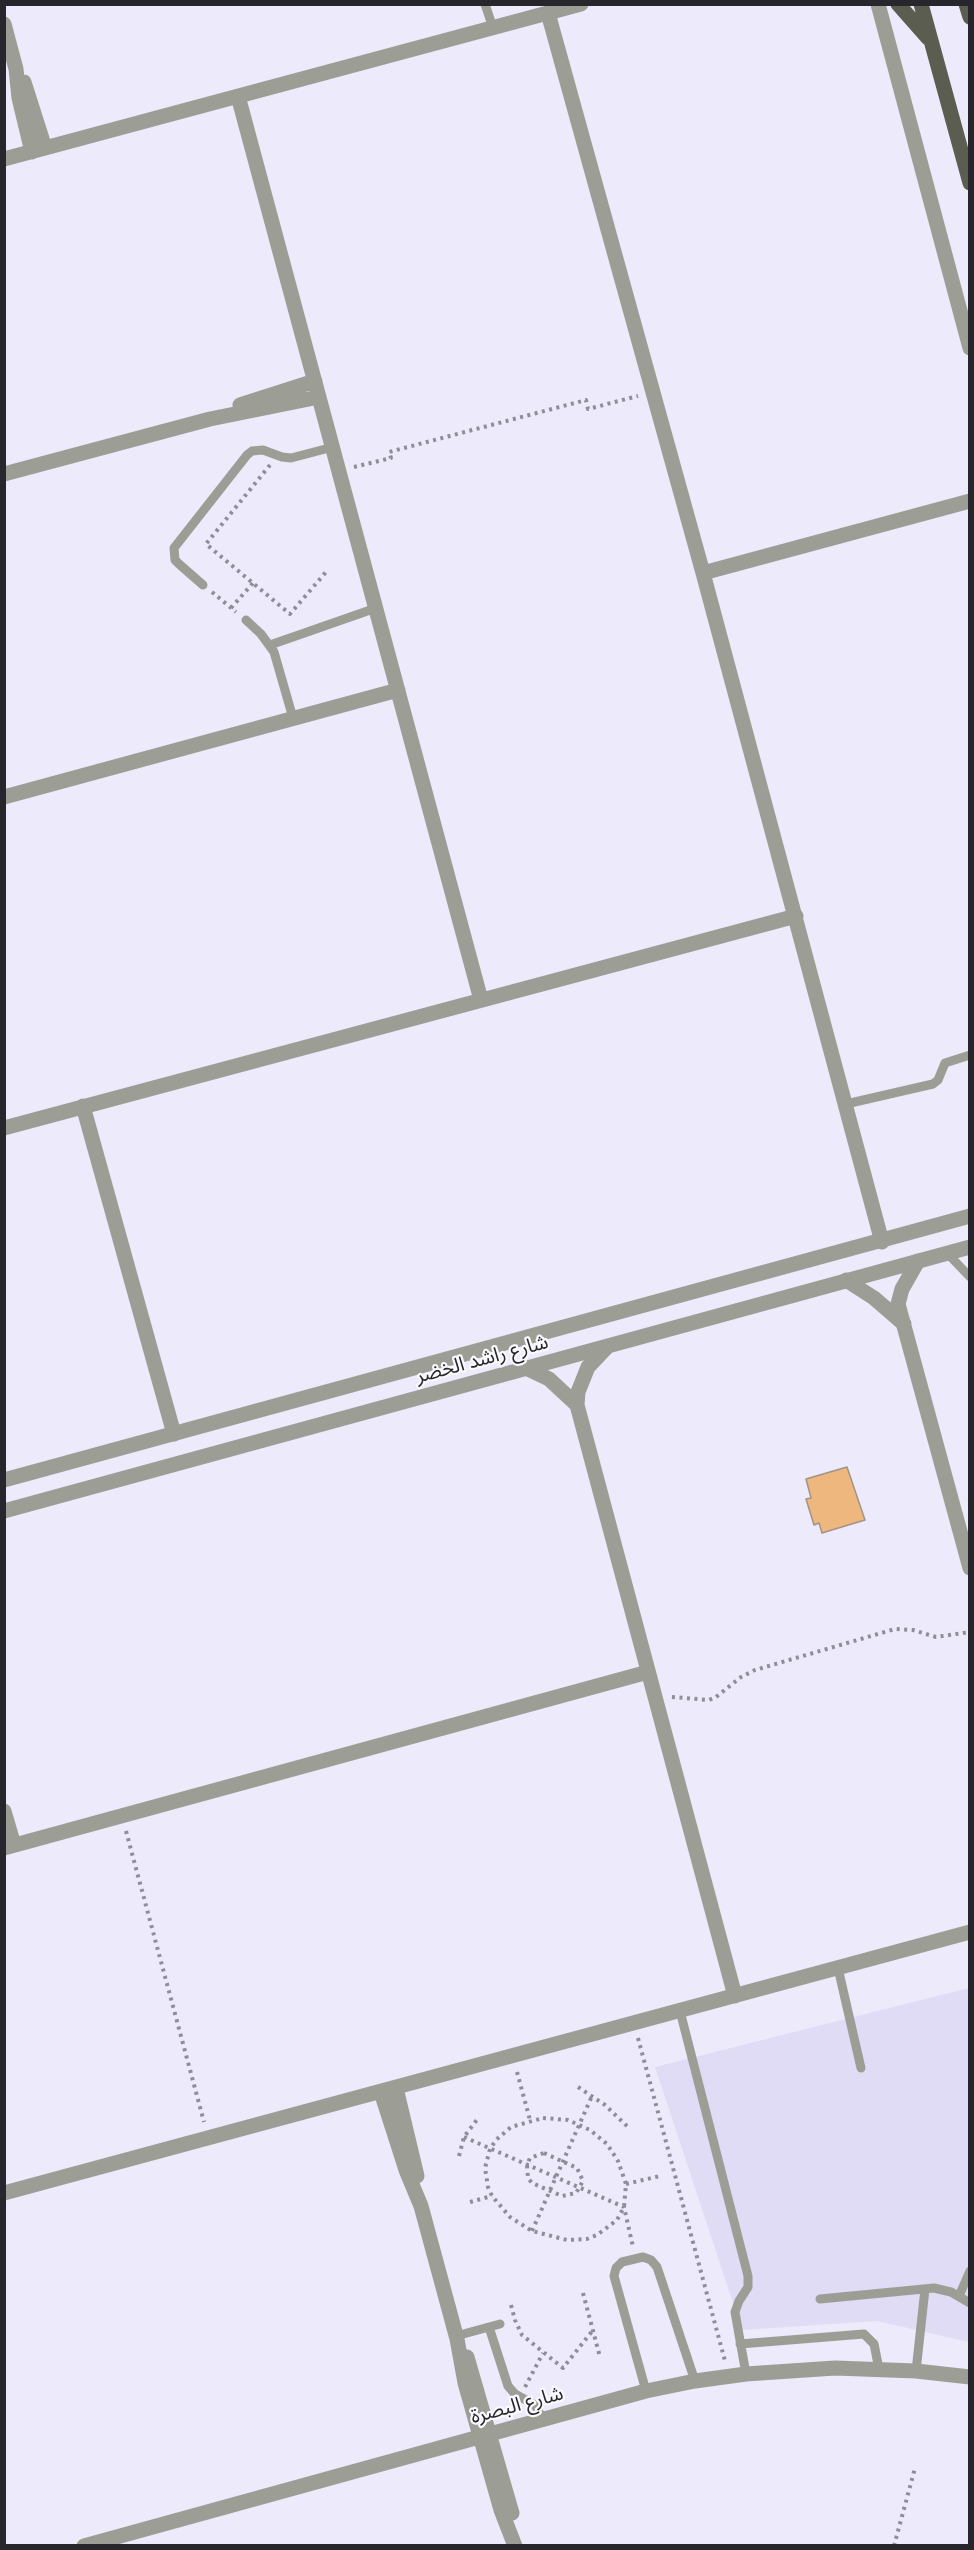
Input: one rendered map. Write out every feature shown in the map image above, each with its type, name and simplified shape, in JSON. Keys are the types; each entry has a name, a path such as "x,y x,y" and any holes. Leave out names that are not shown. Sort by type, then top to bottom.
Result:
{"main road":[{"path":"898,4 931,40"},
{"path":"921,4 969,183"},
{"path":"966,4 969,17"}],"street":[{"path":"4,159 581,4"},
{"path":"878,4 969,348"},
{"path":"548,13 703,573 882,1242"},
{"path":"4,24 16,69 19,98 38,150"},
{"path":"238,96 481,1000"},
{"path":"210,419 234,408 315,381"},
{"path":"4,474 210,419 319,397"},
{"path":"703,573 968,500"},
{"path":"4,797 398,690"},
{"path":"4,1128 796,916"},
{"path":"83,1106 174,1434"},
{"name":"شارع راشد الخضر","path":"4,1480 882,1242 969,1216"},
{"name":"شارع راشد الخضر","path":"4,1512 969,1247"},
{"path":"918,1261 909,1274 898,1304 969,1568"},
{"path":"846,1280 874,1298 904,1324"},
{"path":"606,1348 588,1367 578,1392 577,1405 735,1996"},
{"path":"526,1368 549,1379 577,1405"},
{"path":"4,1811 9,1846 648,1672"},
{"path":"4,2193 969,1932"},
{"path":"389,2090 415,2168 421,2206 456,2338 459,2361 485,2435 501,2510 515,2546"},
{"name":"شارع البصرة","path":"84,2546 646,2391 695,2381 746,2374 835,2368 916,2371 969,2377"}],"lane":[{"path":"485,4 493,28"},
{"path":"203,585 175,560 176,543 252,451 263,450 277,456 291,458 333,447"},
{"path":"270,645 376,608"},
{"path":"246,621 270,645 292,718"},
{"path":"846,1104 933,1084 938,1080 945,1063 969,1056"},
{"path":"947,1253 969,1277"},
{"path":"838,1968 861,2068"},
{"path":"680,2011 748,2276 748,2287 735,2312 746,2374"},
{"path":"646,2391 614,2276 618,2265 635,2259 647,2258 657,2267 695,2381"},
{"path":"959,2296 969,2271"},
{"path":"916,2371 925,2289"},
{"path":"820,2299 942,2289 969,2303"},
{"path":"456,2338 500,2324"},
{"path":"489,2327 505,2380 511,2390 534,2405 543,2419"},
{"path":"740,2344 864,2334 874,2344 879,2369"}],"path":[{"path":"339,471 391,458 389,452 586,400 588,409 653,392"},
{"path":"277,456 206,544 290,614 326,572"},
{"path":"231,608 253,583"},
{"path":"203,585 246,621"},
{"path":"654,1695 709,1700 755,1670 895,1629 913,1630 936,1637 969,1632"},
{"path":"122,1815 208,2138"},
{"path":"634,2023 729,2376"},
{"path":"513,2056 530,2120"},
{"path":"578,2087 629,2128"},
{"path":"532,2231 592,2096"},
{"path":"459,2156 464,2137 479,2117"},
{"path":"624,2207 617,2220 587,2239 567,2240 532,2231 510,2217 492,2196 485,2168 490,2149 511,2127 530,2120 556,2118 579,2124 599,2137 613,2152 626,2184 624,2207 635,2259"},
{"path":"464,2137 624,2207"},
{"path":"544,2153 563,2162 577,2168 582,2181 580,2188 570,2196 562,2196 550,2191 532,2183 528,2178 527,2164 531,2158 544,2153"},
{"path":"626,2184 660,2176"},
{"path":"470,2202 492,2196"},
{"path":"583,2293 600,2357"},
{"path":"511,2305 518,2328 528,2341 563,2368 593,2330"},
{"path":"520,2397 543,2353"},
{"path":"894,2546 915,2469"}],"shaded area":[{"path":"969,1988 969,2342 877,2321 742,2330 655,2067"}],"building":[{"path":"847,1467 865,1520 822,1533 819,1523 814,1525 806,1499 811,1498 806,1479"}]}
